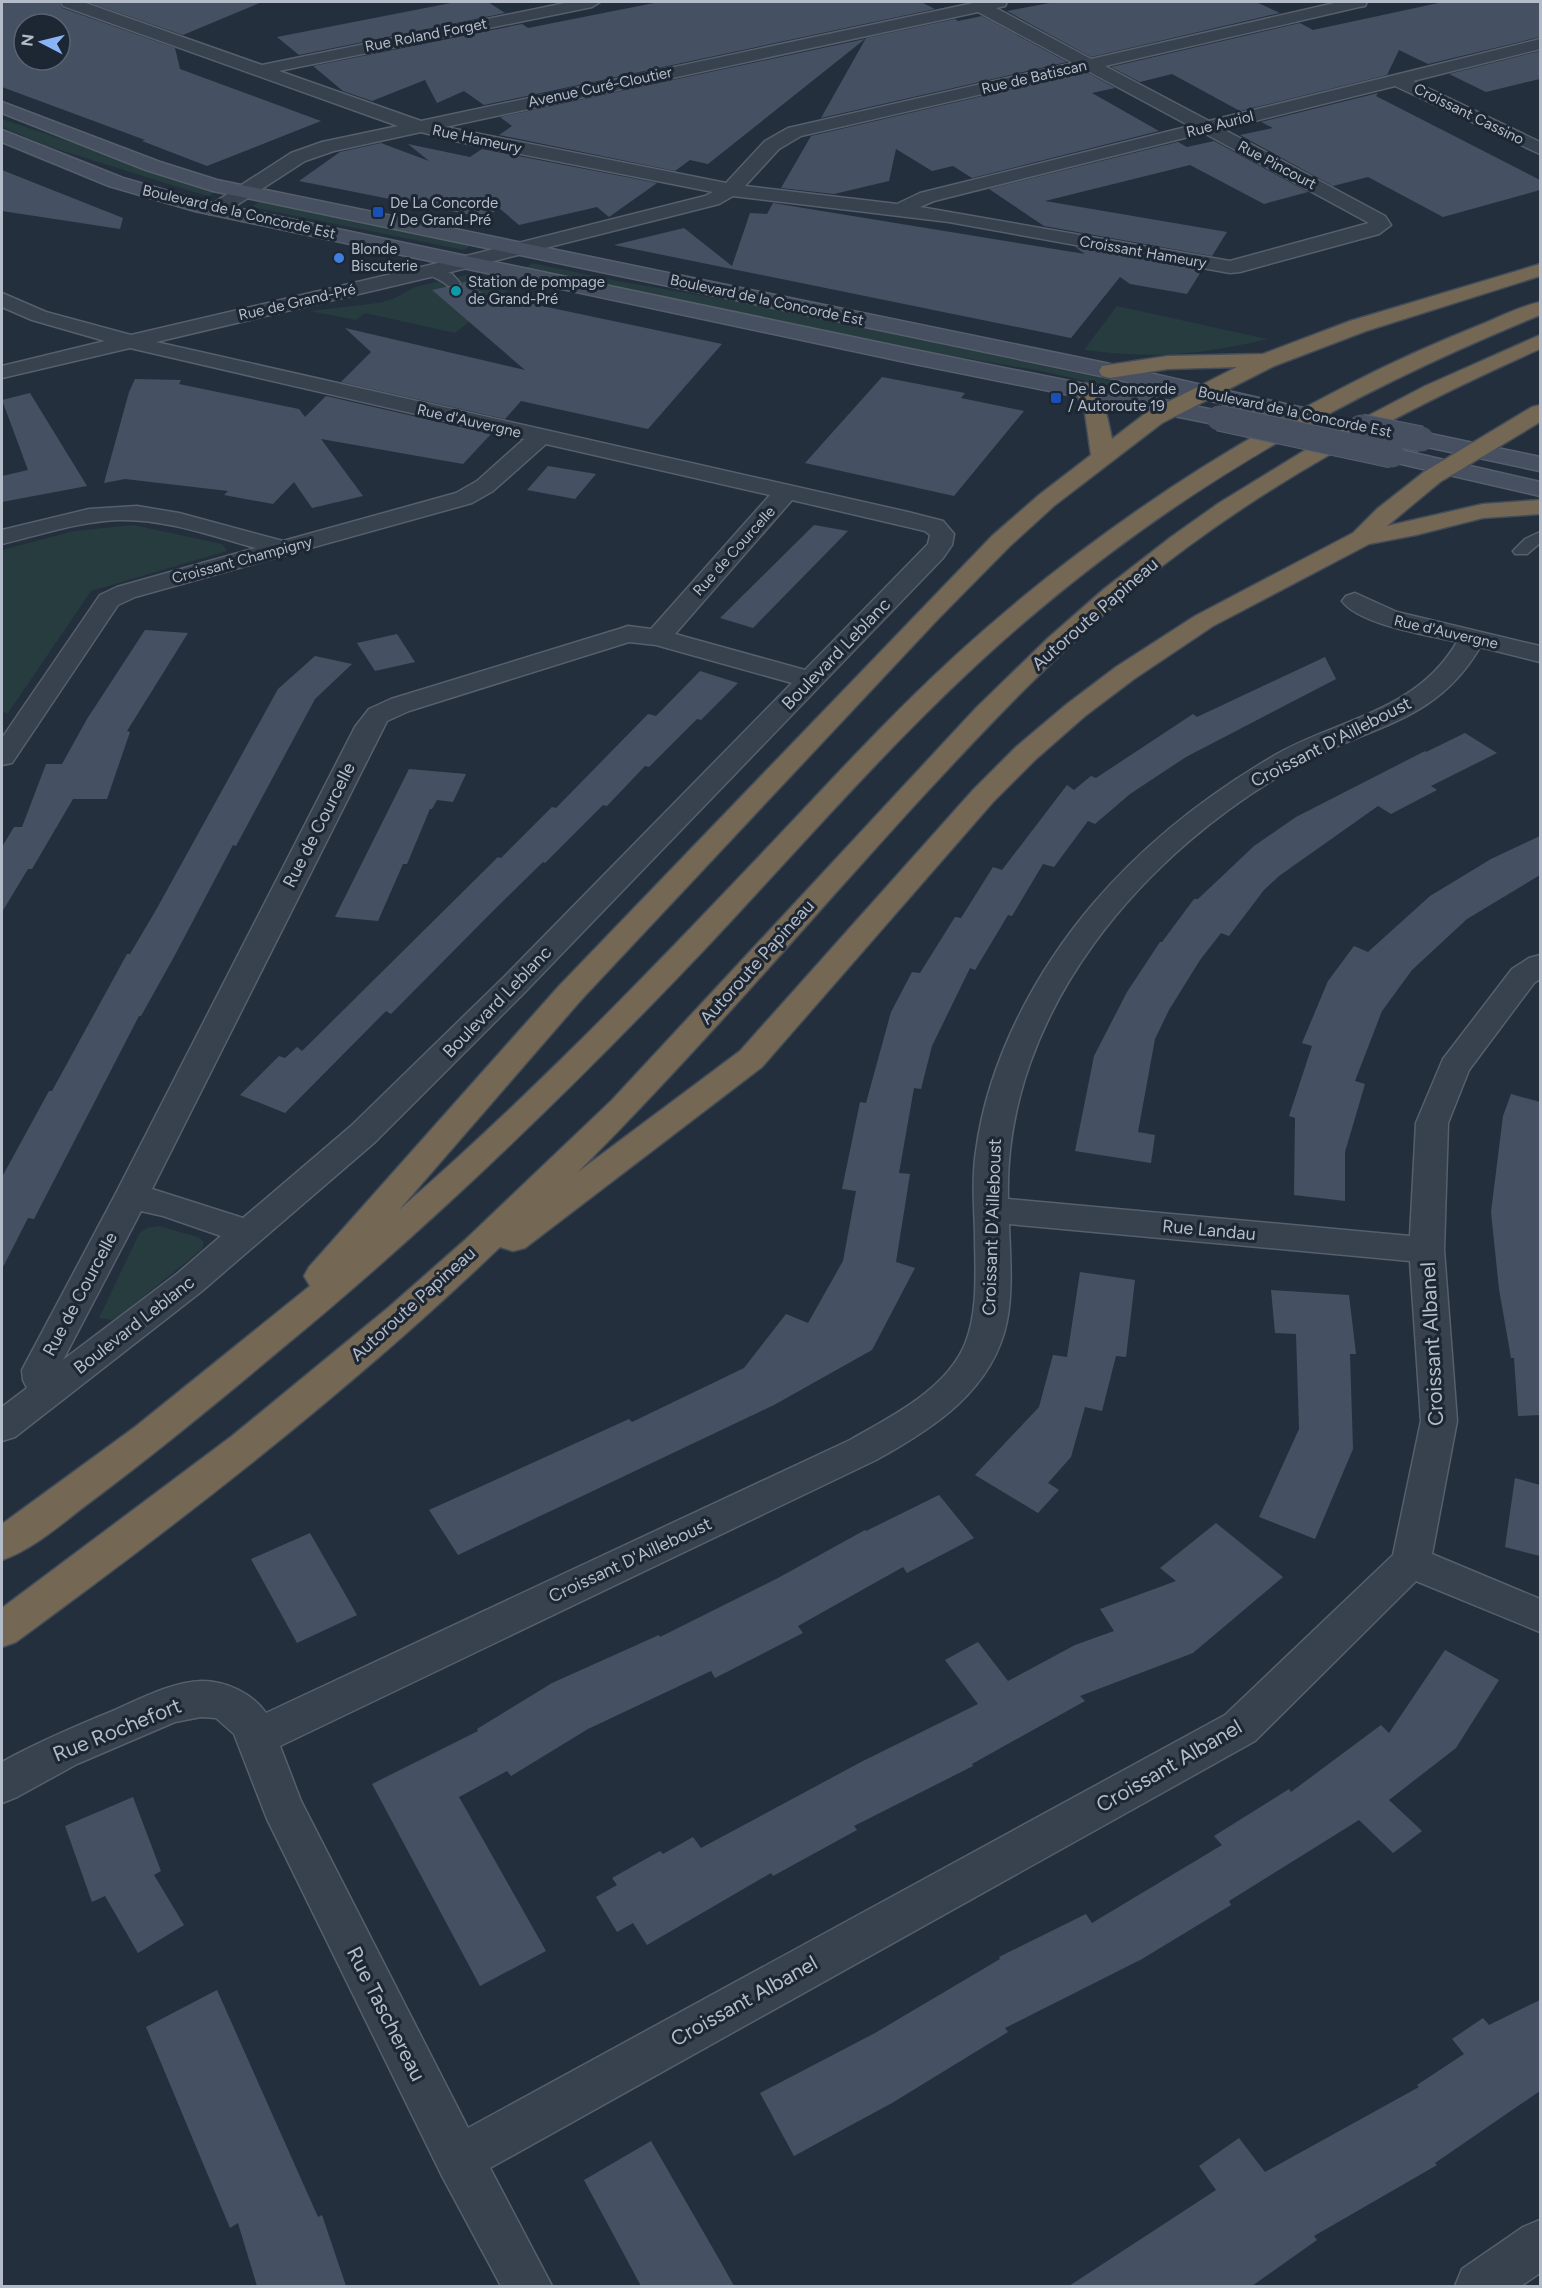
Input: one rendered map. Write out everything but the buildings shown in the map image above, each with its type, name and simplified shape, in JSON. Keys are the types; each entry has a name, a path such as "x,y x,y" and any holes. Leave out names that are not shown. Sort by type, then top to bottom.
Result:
{"highway":[{"path":"252,1354 570,993 968,574 1024,520 1104,455 1170,409 1266,361 1358,326 1540,270"},
{"path":"2,1544 134,1447 252,1354 361,1264 490,1148 603,1036 933,692 1053,585 1106,542 1168,499 1293,420 1422,357 1540,309"},
{"name":"Autoroute Papineau","path":"2,1630 148,1523 316,1389 482,1243 623,1107 977,723 1036,664 1109,598 1195,531 1284,471 1400,405 1476,368 1540,341"},
{"path":"1110,371 1145,364 1219,359 1266,361"},
{"path":"1086,390 1096,413 1104,455"},
{"path":"1362,538 1385,514 1432,477 1540,412"},
{"path":"316,1389 751,1059 958,822 1026,753 1076,710 1141,662 1204,621 1362,538 1416,528 1484,511 1540,507"}],"street":[{"name":"Rue Hameury","path":"69,2 418,126 729,190 806,201 902,210"},
{"name":"Rue Roland Forget","path":"261,71 279,65 592,2"},
{"name":"Avenue Curé-Cloutier","path":"216,210 298,157 316,150 418,126 999,2"},
{"name":"Rue de Batiscan","path":"729,190 748,172 772,143 788,134 1359,2"},
{"name":"Rue Pincourt","path":"980,6 1364,212 1378,220 1381,225"},
{"name":"Rue Auriol","path":"902,210 910,203 927,197 1540,44"},
{"name":"Croissant Cassino","path":"1397,80 1540,149"},
{"name":"Boulevard de la Concorde Est","path":"2,107 169,172 244,192 1110,371 1248,403 1540,464"},
{"name":"Boulevard de la Concorde Est","path":"2,136 125,185 216,210 899,354 1219,418 1540,489"},
{"name":"Rue de Grand-Pré","path":"2,372 432,271 712,200 729,190"},
{"name":"Croissant Hameury","path":"902,210 949,216 1230,267 1361,233 1381,225"},
{"name":"Rue d'Auvergne","path":"2,299 39,316 128,342 926,523 940,530"},
{"name":"Croissant Champigny","path":"2,757 109,600 126,591 464,498 485,486 540,437"},
{"name":"Rue de Courcelle","path":"658,637 786,492"},
{"path":"2,537 86,517 121,513 156,515 284,548"},
{"name":"Boulevard Leblanc","path":"2,1427 172,1296 249,1233 407,1093 934,553 942,539 940,530"},
{"name":"Rue d'Auvergne","path":"1355,601 1388,618 1540,654"},
{"name":"Rue de Courcelle","path":"48,1392 40,1380 40,1370 131,1197 373,721 387,710 400,705 616,637 639,634 658,637 810,680"},
{"name":"Croissant D'Ailleboust","path":"256,1737 863,1450 926,1413 944,1398 975,1360 989,1322 992,1149 1006,1092 1017,1062 1055,979 1069,956 1101,913 1155,856 1219,803 1303,752 1394,712 1418,698 1445,678 1472,638"},
{"name":"Croissant Albanel","path":"459,2159 1240,1728 1411,1562 1439,1421 1427,1250 1432,1123 1454,1067 1523,976 1540,965"},
{"path":"131,1197 168,1205 249,1233"},
{"name":"Rue Landau","path":"991,1210 1427,1250"},
{"path":"1411,1562 1540,1616"},
{"name":"Rue Rochefort","path":"2,1784 42,1760 71,1747 159,1710 199,1699 238,1708 248,1720 256,1737"},
{"name":"Rue Taschereau","path":"256,1737 282,1806 459,2159 527,2286"},
{"path":"1479,2286 1540,2244"}],"lane":[{"path":"432,271 447,277 453,283"},
{"path":"1521,551 1530,542 1540,537"}],"green space":[{"path":"2,119 77,144 166,178 216,192 209,196 194,192 47,146 2,127"},
{"path":"260,201 471,245 464,250 251,207"},
{"path":"532,263 618,281 773,308 1151,389 1147,394 1036,370 890,345 526,268"},
{"path":"474,273 518,282 455,333 365,313 356,320 310,311 378,303 393,299 415,287"},
{"path":"1117,306 1268,339 1220,349 1177,354 1155,355 1084,350"},
{"path":"134,525 222,544 227,551 91,591 8,713 2,712 2,550 74,531"},
{"path":"159,1226 198,1237 204,1242 202,1249 122,1314 112,1320 99,1318 139,1234 147,1228"}],"place":[{"name":"De La Concorde / De Grand-Pré","path":"378,212"},
{"name":"Blonde Biscuterie","path":"339,258"},
{"name":"Station de pompage de Grand-Pré","path":"456,291"},
{"name":"De La Concorde / Autoroute 19","path":"1056,398"}]}
